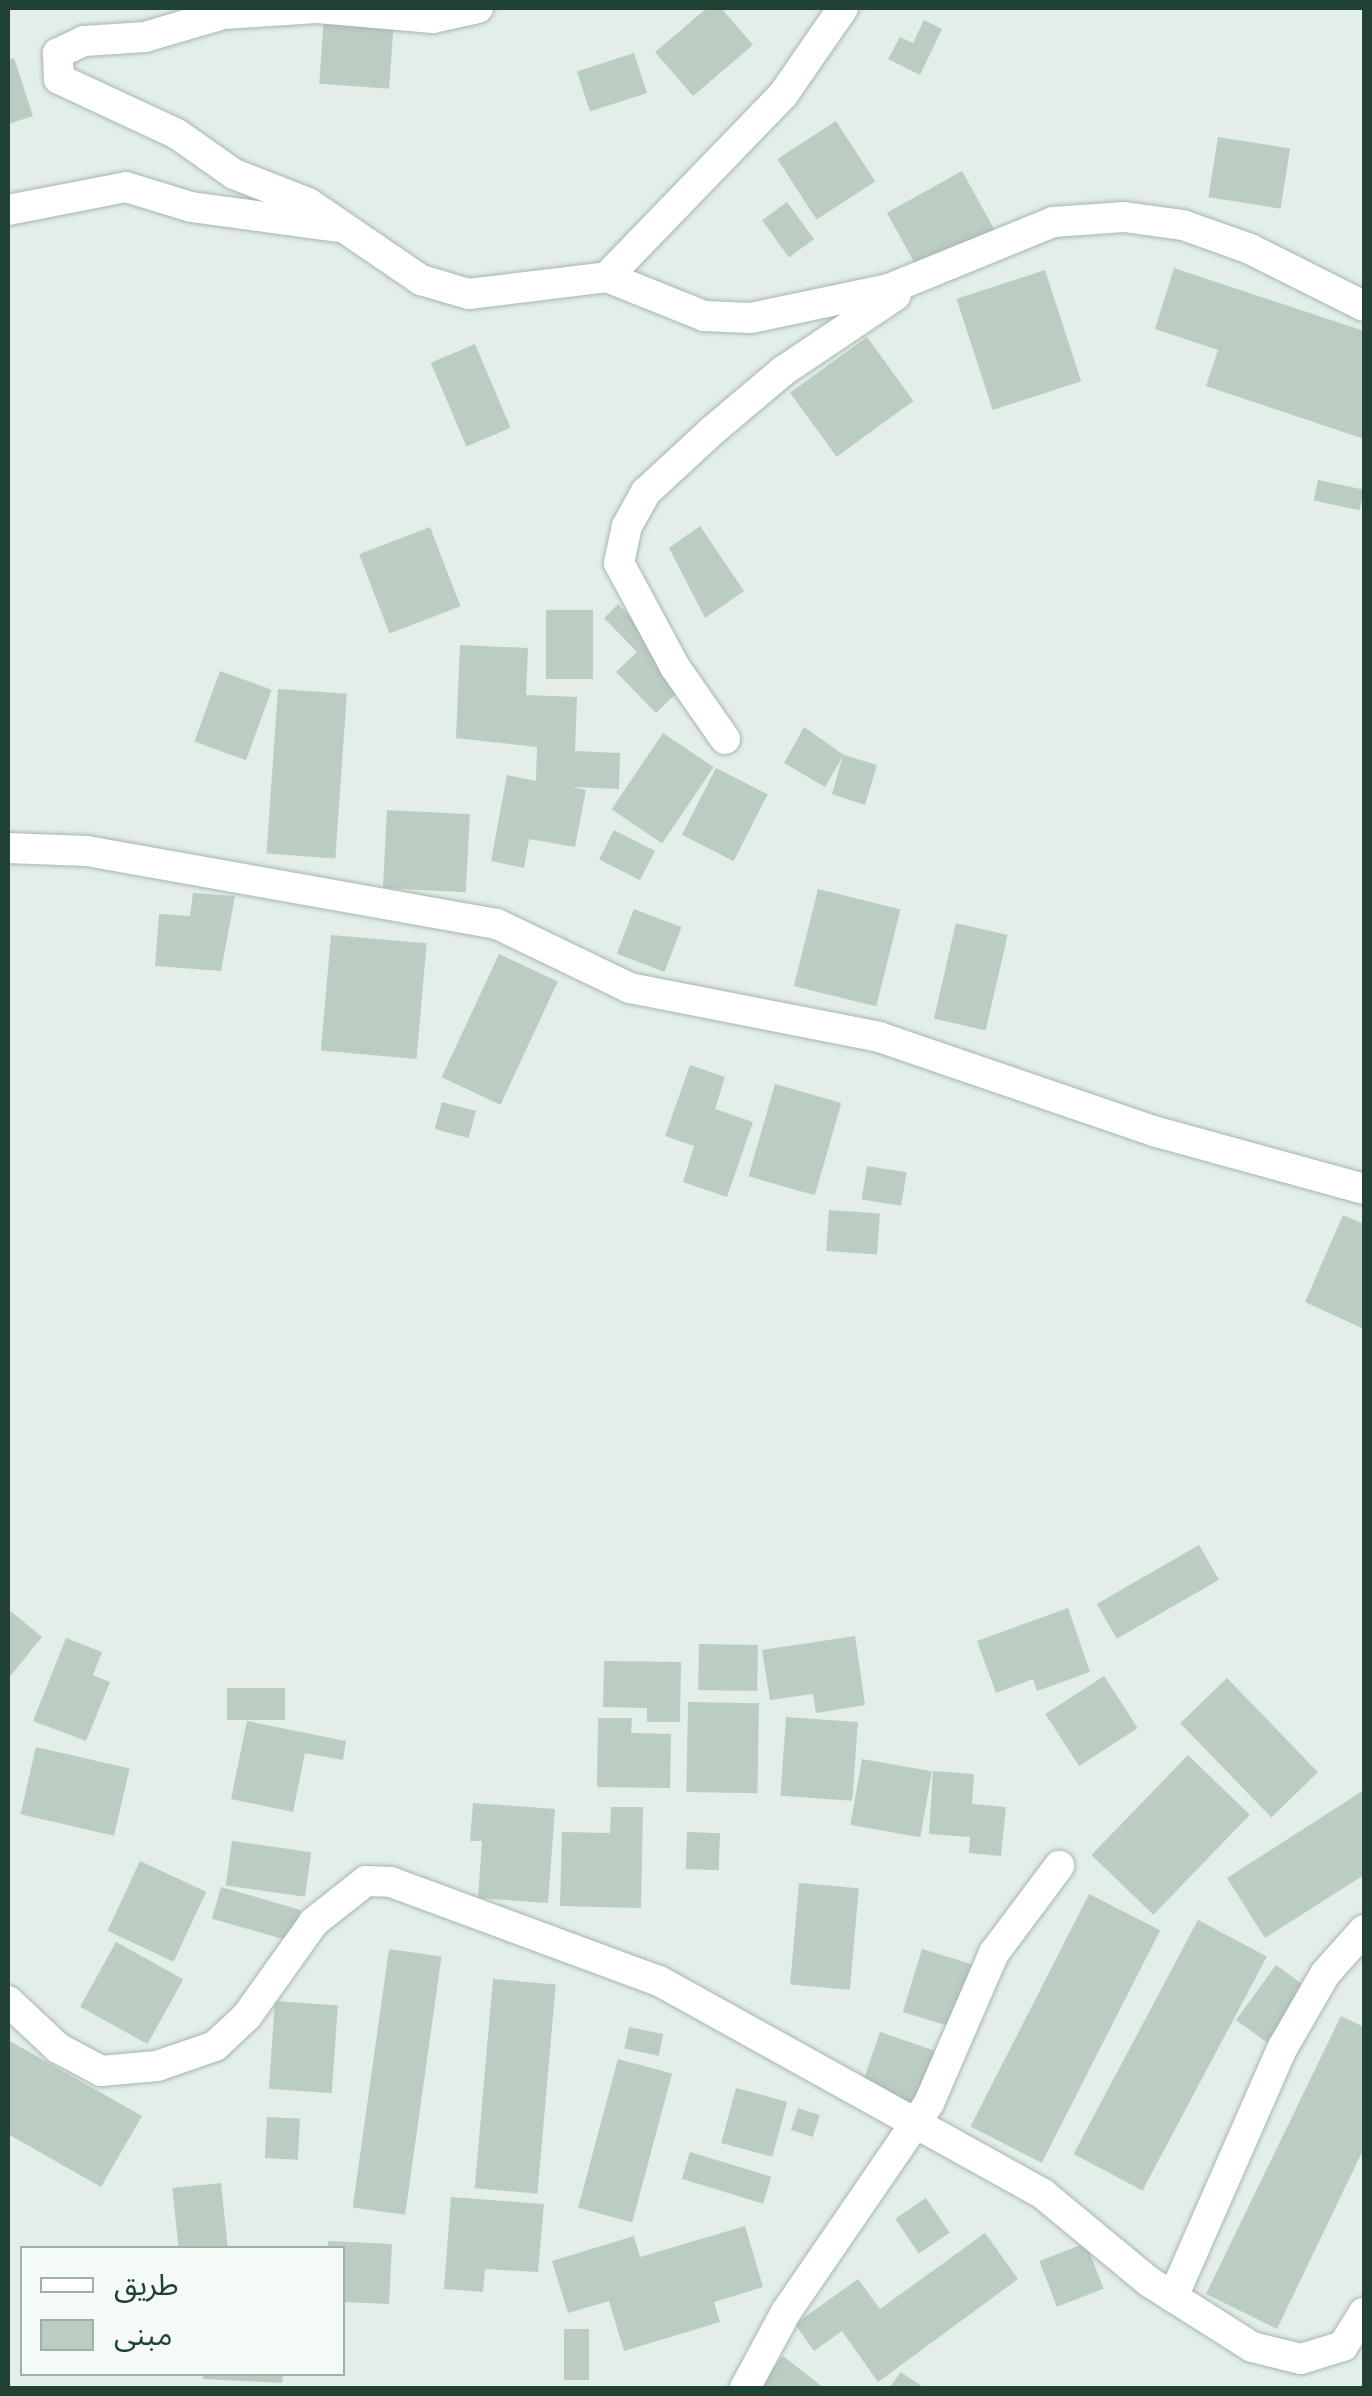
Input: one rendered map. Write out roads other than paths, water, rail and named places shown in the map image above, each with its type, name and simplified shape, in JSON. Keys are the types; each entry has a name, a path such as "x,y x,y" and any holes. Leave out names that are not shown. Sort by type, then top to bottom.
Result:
{"street":[{"path":"478,8 433,18 318,8 223,14 58,52 59,79 352,229 421,280 469,294 607,277 704,316 751,318 818,308 930,272 1053,222 1124,217 1182,225 1250,249 1364,306"},
{"path":"607,277 782,95 843,8"},
{"path":"8,210 126,187 191,207 352,229"},
{"path":"725,738 675,667 619,563 627,526 646,492 783,371 930,272"},
{"path":"8,848 86,851 497,924 630,988 878,1037 1157,1132 1364,1189"},
{"path":"745,2388 786,2312 914,2125 994,1954 1060,1866"},
{"path":"8,2002 58,2048 101,2070 157,2066 214,2046 246,2016 314,1922 366,1880 392,1882 659,1981 1044,2194 1173,2298 1252,2348 1301,2359 1342,2346 1364,2313"},
{"path":"1173,2298 1282,2048 1324,1974 1364,1930"}]}
